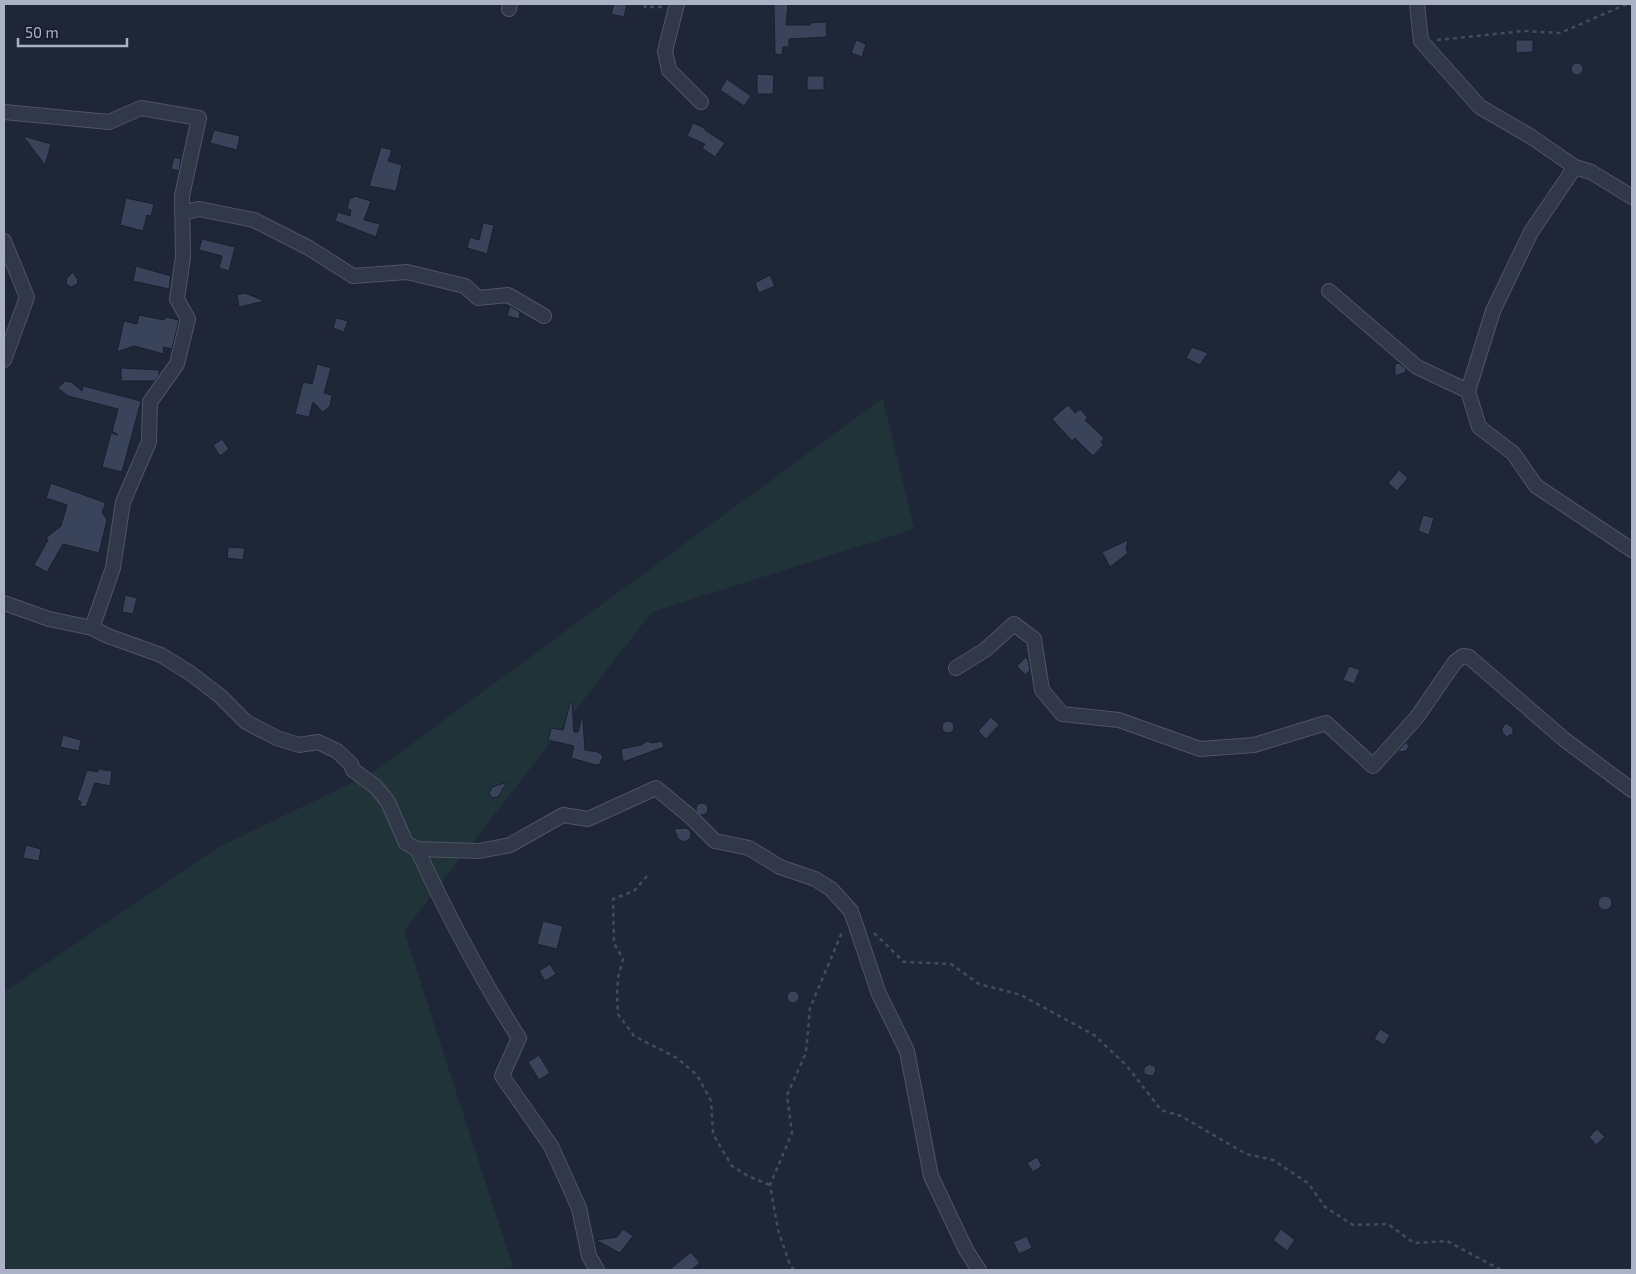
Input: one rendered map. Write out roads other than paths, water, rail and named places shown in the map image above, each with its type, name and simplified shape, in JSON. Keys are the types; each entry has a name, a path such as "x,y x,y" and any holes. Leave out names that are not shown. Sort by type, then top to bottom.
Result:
{"street":[{"path":"1417,4 1421,41 1480,107 1530,136 1575,166 1591,172 1632,197"},
{"path":"676,5 665,51 669,70 701,102"},
{"path":"6,116 109,122 141,108 199,118 182,196 183,256 177,299 188,319 177,364 150,402 149,442 123,502 113,568 92,628"},
{"path":"1575,166 1531,232 1493,311 1468,391 1480,427 1513,452 1536,486 1632,550"},
{"path":"182,213 199,209 254,220 309,248 353,276 407,272 465,286 478,298 508,295 544,316"},
{"path":"4,241 26,297 4,360"},
{"path":"1329,291 1417,367 1468,391"},
{"path":"4,602 49,619 92,628 108,636 160,655 190,672 220,696 246,722 299,745 318,742 336,751 351,764 353,770 376,787 388,802 406,843 417,849 479,851 510,845 563,815 588,819 656,788 691,817 715,841 749,848 780,867 815,879 831,889 851,911 879,994 907,1051 931,1176 966,1250 979,1270"},
{"path":"956,668 985,650 1014,624 1034,639 1042,690 1062,714 1119,720 1200,750 1254,746 1326,722 1373,766 1418,717 1455,662 1463,656 1469,657 1565,740 1632,790"},
{"path":"417,849 454,928 519,1038 502,1076 551,1146 579,1208 589,1256 597,1270"}]}
